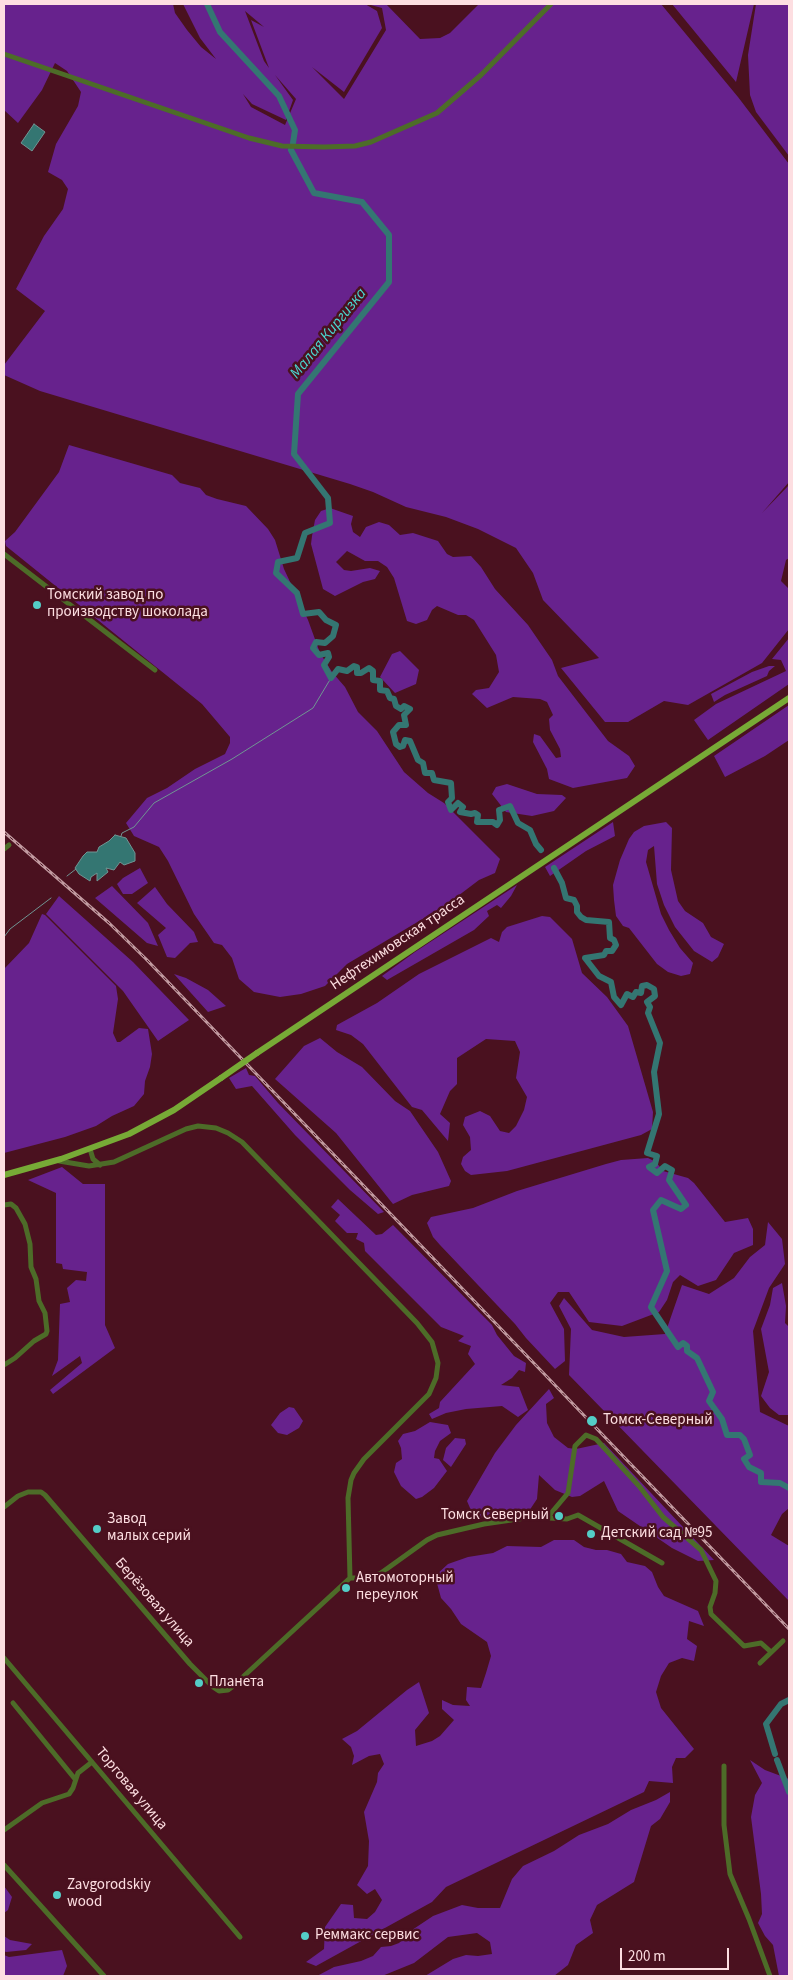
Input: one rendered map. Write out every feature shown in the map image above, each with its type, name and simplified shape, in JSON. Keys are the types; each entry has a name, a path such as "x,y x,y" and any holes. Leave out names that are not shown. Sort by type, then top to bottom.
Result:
{"main road":[{"name":"Нефтехимовская трасса","path":"4,1175 90,1149 130,1134 152,1123 789,698"}],"street":[{"path":"4,54 249,138 282,146 355,146 371,142 437,113 481,75 551,4"},
{"path":"4,554 155,670"},
{"path":"4,849 9,845"},
{"path":"55,1161 64,1160 89,1166 114,1162 186,1129 198,1126 216,1128 228,1133 242,1142 417,1322 432,1342 438,1363 436,1378 429,1394 364,1459 354,1472 348,1498 350,1578 368,1578 381,1573 437,1535 532,1517 567,1519 578,1515 662,1564"},
{"path":"90,1149 92,1159 101,1165"},
{"path":"4,1205 11,1204 16,1208 24,1224 30,1244 31,1267 36,1279 39,1301 44,1313 47,1331 46,1334 4,1365"},
{"path":"547,1518 568,1493 575,1446 586,1435 596,1439 639,1486 663,1517 701,1550 716,1581 715,1593 710,1607 711,1614 744,1646 761,1643 771,1652"},
{"name":"Берёзовая улица","path":"4,1507 18,1496 28,1492 41,1492 45,1494 190,1664 219,1691 232,1688 350,1578"},
{"path":"760,1663 783,1641"},
{"name":"Торговая улица","path":"4,1658 240,1937"},
{"path":"13,1703 75,1779"},
{"path":"4,1830 42,1802 69,1794 78,1773 92,1762"},
{"path":"724,1766 724,1825 730,1874 770,1976"},
{"path":"4,1865 104,1976"}],"shaded area":[{"path":"4,4 173,4 175,13 187,30 201,47 216,59 200,38 183,4 365,4 377,11 382,28 344,92 312,67 344,99 386,30 382,8 367,4 386,4 420,39 440,38 450,33 479,4 661,4 738,97 789,164 789,482 762,513 789,485 789,558 786,560 781,581 789,589 789,629 762,663 688,705 664,701 628,722 605,722 561,668 599,658 543,600 533,573 516,548 478,529 446,517 406,507 350,484 40,391 4,375 4,365 45,311 16,289 44,236 63,209 68,189 62,180 48,172 56,144 78,106 81,92 67,71 55,63 42,90 18,123 4,110","holes":["245,11 264,27 251,20 269,68 264,61","275,75 296,99 285,125 251,107 243,94 252,104 286,120 293,100"]},
{"path":"672,4 754,4 736,82"},
{"path":"756,4 789,4 789,156 756,112 750,95 748,55"},
{"path":"69,445 172,475 180,483 200,488 206,495 246,506 268,529 275,540 284,569 308,620 320,653 332,672 345,687 358,712 377,731 404,772 428,793 444,803 500,859 495,873 479,880 446,905 347,964 325,986 301,994 280,997 254,992 239,979 232,958 222,945 214,943 194,914 159,847 134,836 126,823 147,798 167,788 195,769 225,754 230,743 230,737 202,704 6,546 5,541 15,532 59,472"},
{"path":"330,508 353,516 351,524 353,532 360,537 366,527 379,522 389,525 400,535 413,533 438,541 447,554 453,557 471,556 481,567 495,589 528,625 552,660 558,676 608,741 629,756 635,766 627,778 573,788 549,779 547,769 533,742 534,734 540,736 556,758 561,757 560,749 550,730 549,719 553,715 547,702 540,699 513,697 487,708 472,694 476,690 489,688 499,672 496,655 474,620 466,615 458,615 437,606 432,610 427,620 416,624 407,621 394,578 387,567 378,561 365,561 347,551 336,562 344,570 351,571 370,568 380,571 375,579 363,582 335,596 323,589 311,544 315,520 321,511"},
{"path":"789,638 789,684 708,740 694,720 716,704 786,671 781,660 772,659"},
{"path":"400,651 419,670 416,684 395,693 380,677 392,654"},
{"path":"769,666 775,666 769,671 767,676 714,702 711,694 752,672"},
{"path":"789,705 789,740 765,756 725,777 714,756"},
{"path":"507,784 537,794 562,795 566,798 554,811 532,816 506,812 492,794 496,787"},
{"path":"613,822 615,836 586,851 550,876 545,867"},
{"path":"666,822 672,828 671,870 678,901 685,911 703,923 711,937 724,944 718,957 712,962 694,951 675,927 664,905 657,884 654,846 648,850 646,862 661,914 680,948 693,963 690,974 681,976 668,972 657,964 629,928 623,926 616,916 614,900 613,885 620,860 629,839 634,832 644,826"},
{"path":"140,868 148,883 132,894 123,894 117,884"},
{"path":"517,885 501,908 497,905 487,911 489,916 474,930 387,980 382,976 415,952"},
{"path":"112,886 148,923 158,946 147,943 95,898"},
{"path":"155,887 167,904 194,932 198,942 190,943 175,958 167,957 158,935 166,928 137,903"},
{"path":"59,896 133,962 189,1020 158,1041 123,991 46,914"},
{"path":"42,914 116,986 118,999 113,1033 117,1042 120,1042 139,1028 148,1029 152,1054 150,1067 145,1081 144,1094 134,1106 96,1126 65,1137 4,1153 4,969 29,943"},
{"path":"542,916 550,917 572,939 582,973 607,997 628,1026 653,1112 652,1129 641,1135 507,1171 471,1175 465,1171 461,1164 463,1157 471,1150 470,1137 463,1125 465,1117 480,1111 490,1116 500,1131 509,1133 516,1126 524,1110 527,1097 516,1078 520,1052 515,1041 486,1039 457,1058 457,1084 450,1091 440,1114 450,1123 448,1141 422,1110 412,1107 363,1044 351,1035 336,1030 337,1025 377,1003 419,974 491,938 499,942 502,932 507,927"},
{"path":"174,974 208,990 226,1006 208,1012"},
{"path":"320,1038 337,1052 362,1067 395,1101 410,1111 438,1152 451,1181 449,1186 412,1195 393,1204 336,1133 275,1079 304,1046"},
{"path":"246,1068 249,1075 255,1076 278,1103 384,1212 378,1214 350,1190 295,1135 252,1086 236,1089 229,1078"},
{"path":"648,1158 656,1162 663,1171 688,1178 725,1222 748,1218 753,1229 753,1245 734,1253 716,1280 698,1286 680,1275 673,1282 667,1300 659,1312 622,1326 589,1322 569,1292 558,1292 550,1303 564,1329 565,1361 555,1369 440,1245 433,1237 427,1223 431,1217 473,1208 517,1191 606,1164 621,1160"},
{"path":"62,1167 83,1184 105,1184 105,1325 115,1348 53,1394 50,1390 82,1363 80,1356 52,1376 58,1360 60,1304 70,1302 67,1288 76,1280 86,1281 87,1272 63,1269 62,1264 56,1263 56,1193 28,1180"},
{"path":"338,1199 376,1235 382,1234 393,1225 492,1325 497,1335 514,1356 526,1363 525,1372 519,1370 512,1378 501,1385 519,1387 528,1410 518,1417 502,1406 466,1409 446,1413 432,1419 429,1414 439,1408 440,1402 475,1364 468,1354 471,1346 458,1341 464,1336 441,1327 365,1251 364,1243 356,1239 358,1233 347,1233 335,1221 340,1215 331,1207"},
{"path":"768,1222 782,1239 785,1264 769,1288 753,1331 760,1412 789,1426 789,1508 782,1514 771,1535 789,1546 789,1601 569,1375 571,1329 559,1306 564,1298 592,1330 624,1337 665,1334 682,1285 709,1294 734,1278 750,1257 765,1245"},
{"path":"782,1283 786,1306 785,1323 789,1327 789,1415 779,1415 770,1408 761,1396 769,1372 761,1329 770,1305 773,1288"},
{"path":"549,1389 554,1398 546,1404 547,1423 554,1437 568,1448 576,1449 604,1443 714,1560 698,1561 672,1548 618,1511 604,1481 580,1496 572,1497 555,1490 539,1475 537,1499 529,1511 472,1519 473,1515 467,1501 495,1453 516,1425"},
{"path":"289,1407 294,1408 303,1421 299,1428 287,1435 278,1433 271,1425 280,1413"},
{"path":"430,1422 448,1425 451,1433 440,1441 434,1458 439,1459 447,1471 434,1488 416,1499 401,1486 394,1472 396,1463 402,1459 398,1441 403,1434 415,1431"},
{"path":"455,1438 465,1439 466,1444 451,1467 443,1460 446,1448"},
{"path":"554,1540 574,1540 584,1547 621,1554 627,1562 645,1566 652,1572 664,1596 698,1611 704,1626 689,1621 687,1639 697,1646 694,1661 682,1658 669,1663 661,1676 656,1692 661,1708 694,1749 685,1758 676,1758 672,1767 673,1783 649,1781 644,1792 446,1887 432,1902 316,1966 306,1962 324,1949 325,1927 341,1904 353,1905 354,1918 367,1919 375,1912 382,1900 375,1889 367,1894 357,1885 368,1866 369,1841 364,1812 377,1782 378,1773 384,1764 380,1754 369,1756 352,1765 354,1756 351,1747 342,1739 357,1731 419,1682 429,1713 415,1730 416,1746 432,1741 440,1736 454,1720 442,1709 442,1700 453,1705 470,1706 466,1700 467,1687 481,1688 491,1656 487,1642 461,1624 441,1598 435,1576 448,1564 468,1557 493,1553 507,1546 541,1547"},
{"path":"750,1760 765,1770 789,1779 789,1976 779,1976 773,1945 765,1936 758,1923 762,1914 761,1894 751,1817 755,1795 762,1783"},
{"path":"670,1792 670,1802 660,1819 651,1826 634,1882 597,1905 590,1920 593,1933 576,1945 568,1965 554,1976 425,1976 453,1959 466,1955 492,1954 490,1942 477,1933 448,1937 414,1963 382,1976 317,1976 334,1967 361,1961 373,1956 381,1947 399,1943 412,1930 433,1916 462,1905 478,1908 500,1908 512,1879 523,1866 554,1851 579,1835 608,1824 631,1810"},
{"path":"4,1886 12,1897 8,1910 4,1913"},
{"path":"4,1936 10,1940 32,1944 26,1950 6,1952 4,1951"},
{"path":"62,1950 67,1966 63,1976 4,1976 4,1955 9,1957"}],"water":[{"path":"34,124 45,132 32,151 21,143"},
{"path":"115,835 126,838 135,853 135,861 124,865 120,862 114,870 106,868 108,872 97,881 97,873 91,877 90,881 79,874 75,868 83,856 87,852 97,852 99,847"}],"waterway":[{"name":"Малая Киргизка","path":"207,4 220,32 279,96 295,130 293,143"},
{"name":"Малая Киргизка","path":"291,150 314,193 362,202 389,235 389,282 298,394 294,454 328,498 330,523 305,533 297,558 278,562 276,573 297,593 303,614 319,612 326,620 336,625 333,636 325,643 316,642 313,648 319,655 328,653 329,657 324,665 331,678 338,669 347,671 354,666 357,667 357,673 361,673 369,668 373,671 373,680 380,681 380,690 387,691 390,698 394,699 396,706 401,709 404,706 410,709 404,715 406,725 399,725 393,732 396,744 400,747 403,746 405,740 410,741 418,760 423,763 425,773 432,773 434,780 451,783 452,798 448,802 451,810 458,803 463,807 460,812 478,815 477,822 493,822 497,825 500,820 499,810 510,806 518,823 530,830 541,850"},
{"path":"121,836 122,833 134,827 154,803 232,759 313,708 331,678"},
{"name":"Малая Киргизка","path":"554,868 562,883 566,898 574,900 577,912 581,917 586,920 609,922 610,938 614,940 616,945 612,951 606,951 604,955 585,958 599,976 611,982 614,997 621,1005 627,994 633,997 636,992 641,993 642,986 647,985 654,989 655,996 647,1002 650,1007 648,1013 660,1043 654,1072 659,1114 647,1153 657,1156 655,1164 649,1167 657,1173 665,1166 672,1170 669,1180 686,1205 681,1209 661,1200 653,1210 667,1271 651,1307 678,1347 683,1343 687,1346 687,1351 697,1358 713,1392 709,1401 722,1419 727,1435 740,1435 744,1439 750,1455 744,1459 749,1467 761,1473 761,1482 780,1483 789,1488"},
{"path":"67,876 76,869"},
{"path":"4,937 10,929 51,898"},
{"name":"Малая Киргизка","path":"775,1754 766,1724 781,1704 789,1700"},
{"name":"Малая Киргизка","path":"777,1760 789,1792"}],"railway":[{"path":"4,832 109,923 146,959 789,1629"}],"place":[{"name":"Томский завод по производству шоколада","path":"37,605"},
{"name":"Томск-Северный","path":"592,1421"},
{"name":"Томск Северный","path":"559,1516"},
{"name":"Завод малых серий","path":"97,1529"},
{"name":"Детский сад №95","path":"591,1534"},
{"name":"Автомоторный переулок","path":"346,1588"},
{"name":"Планета","path":"199,1683"},
{"name":"Zavgorodskiy wood","path":"57,1895"},
{"name":"Реммакс сервис","path":"305,1936"}]}
